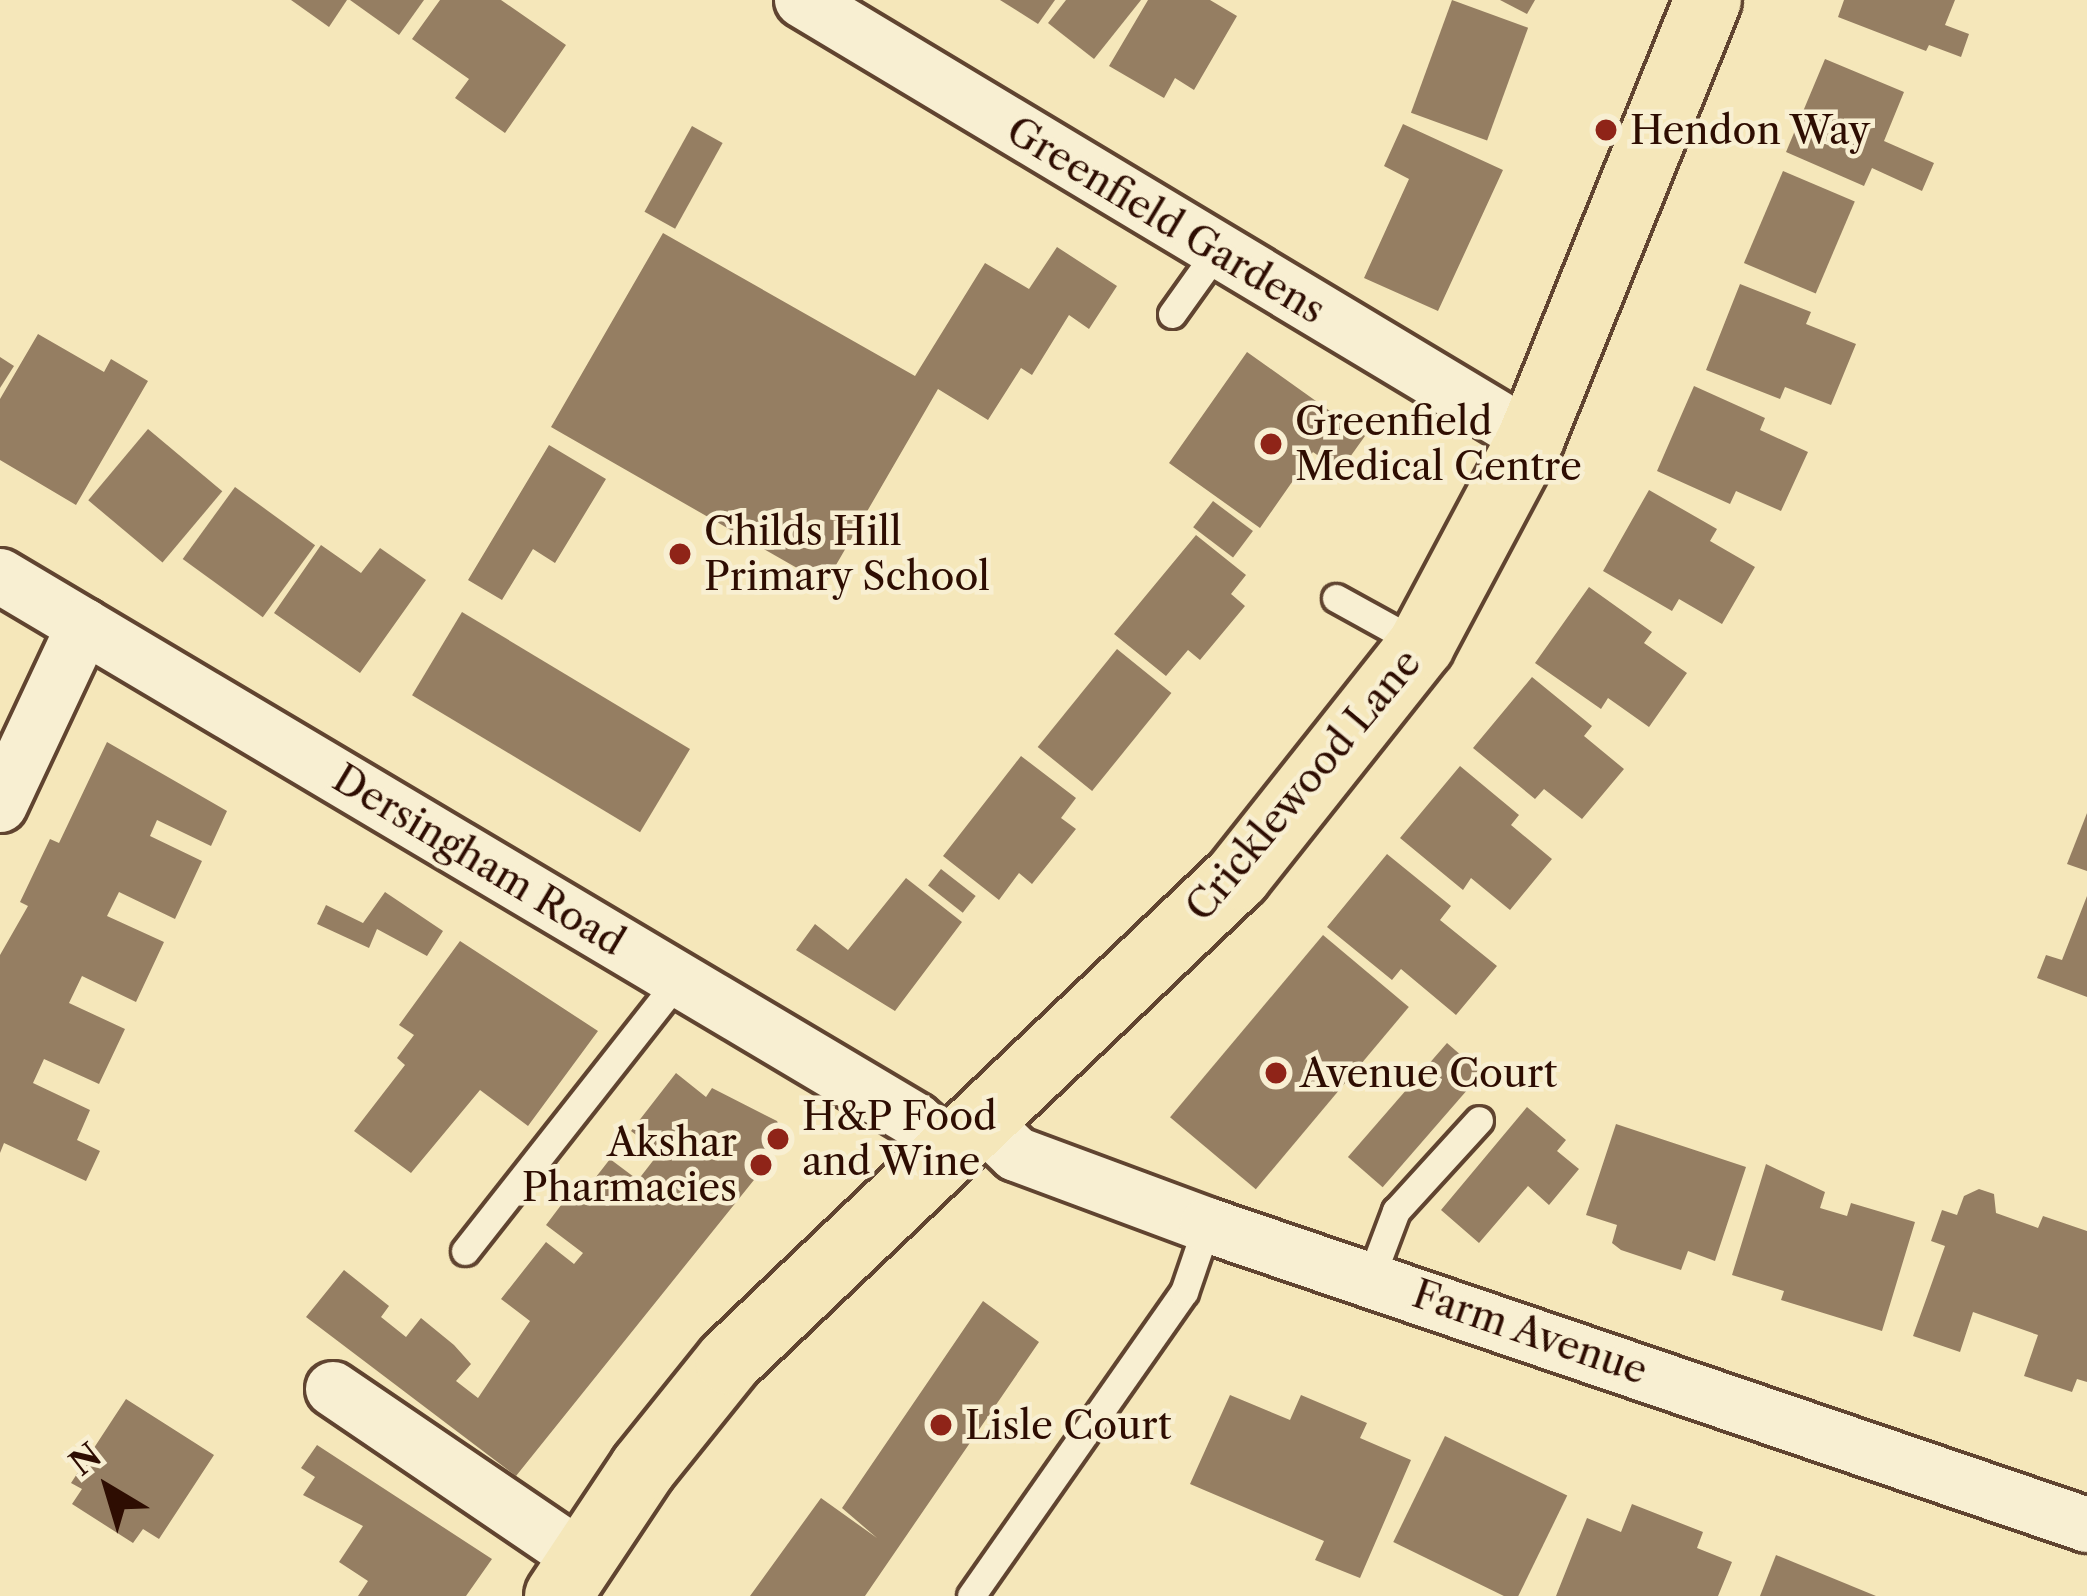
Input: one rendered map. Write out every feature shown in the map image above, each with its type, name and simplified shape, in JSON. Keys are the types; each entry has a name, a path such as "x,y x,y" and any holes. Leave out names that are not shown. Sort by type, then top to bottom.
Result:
{"main road":[{"name":"Cricklewood Lane","path":"570,1578 729,1361 1238,876 1421,645 1532,438 1708,0"}],"street":[{"name":"Greenfield Gardens","path":"802,0 1532,438"},
{"name":"Dersingham Road","path":"0,576 920,1122 968,1137"},
{"path":"0,805 84,626"},
{"name":"Farm Avenue","path":"968,1137 1207,1225 1371,1277 2087,1525"},
{"path":"333,1389 570,1578"}],"lane":[{"path":"1172,314 1217,251"},
{"path":"1336,598 1421,645"},
{"path":"465,1250 679,979"},
{"path":"1371,1277 1396,1211 1479,1120"},
{"path":"971,1596 1184,1292 1207,1225"}],"building":[{"path":"291,0 347,0 329,27"},
{"path":"350,0 424,0 399,35"},
{"path":"440,0 501,0 566,45 505,133 455,98 469,79 412,39"},
{"path":"1000,0 1055,0 1038,24"},
{"path":"1066,0 1141,0 1094,59 1048,23"},
{"path":"1148,0 1210,0 1237,16 1194,90 1175,78 1164,98 1109,66"},
{"path":"1452,0 1528,28 1487,140 1411,113"},
{"path":"1500,0 1535,0 1527,14"},
{"path":"1844,0 1955,0 1945,25 1969,34 1961,57 1929,45 1926,51 1838,17"},
{"path":"1825,59 1904,92 1884,141 1934,163 1922,191 1872,168 1864,186 1786,152"},
{"path":"1403,124 1503,170 1438,311 1364,278 1409,179 1384,166"},
{"path":"692,126 723,143 675,229 644,212"},
{"path":"1783,171 1855,201 1816,294 1744,263"},
{"path":"663,233 915,376 985,263 1029,289 1057,247 1117,286 1089,329 1069,315 1032,375 1021,368 988,420 938,389 825,584 551,427"},
{"path":"1740,284 1811,312 1806,324 1856,344 1831,405 1785,387 1780,399 1706,370"},
{"path":"38,334 104,372 111,359 148,381 76,505 0,460 0,399"},
{"name":"Greenfield Medical Centre","path":"1247,352 1365,436 1340,471 1313,452 1260,528 1169,463"},
{"path":"0,357 14,366 0,388"},
{"path":"1694,386 1765,418 1760,430 1808,452 1781,511 1736,491 1730,504 1657,471"},
{"path":"148,429 222,491 163,563 88,500"},
{"path":"549,445 606,479 555,563 533,549 502,600 468,580"},
{"path":"235,487 315,545 263,617 183,559"},
{"path":"1649,490 1717,529 1710,541 1755,567 1722,624 1679,599 1672,611 1603,571"},
{"path":"1213,501 1253,531 1233,557 1193,527"},
{"path":"1196,535 1246,575 1231,594 1245,606 1200,660 1188,650 1166,676 1114,634"},
{"path":"321,545 361,573 380,548 426,580 360,673 274,613"},
{"path":"1589,587 1652,632 1644,643 1687,673 1649,727 1608,698 1601,709 1535,663"},
{"path":"462,612 690,749 640,832 412,695"},
{"path":"1117,649 1171,693 1092,791 1038,747"},
{"path":"1532,677 1592,726 1584,736 1624,769 1582,819 1544,789 1535,799 1473,748"},
{"path":"107,742 227,811 211,846 157,820 150,836 202,861 175,919 119,892 107,916 164,942 136,1002 82,976 69,1003 125,1029 99,1084 44,1059 33,1083 90,1110 77,1140 100,1151 86,1181 4,1143 0,1153 0,955 28,906 20,902 50,839 59,843"},
{"path":"1021,756 1076,798 1061,818 1076,829 1032,884 1019,873 999,900 943,856"},
{"path":"1460,766 1519,815 1511,825 1552,859 1510,910 1471,878 1463,890 1400,838"},
{"path":"2087,813 2087,871 2067,864"},
{"path":"1387,854 1451,906 1440,920 1497,966 1456,1015 1401,969 1392,980 1327,927"},
{"path":"941,869 976,896 963,913 928,886"},
{"path":"906,878 962,922 895,1011 796,950 815,924 848,950"},
{"path":"385,892 443,931 427,956 377,929 369,948 317,924 326,905 363,923"},
{"path":"2087,896 2087,997 2037,978 2046,955 2062,960"},
{"name":"Avenue Court","path":"1323,935 1409,1007 1256,1189 1170,1117"},
{"path":"460,941 598,1031 528,1126 480,1090 411,1173 354,1131 405,1065 397,1058 414,1035 399,1025"},
{"path":"1447,1043 1482,1073 1383,1187 1348,1157"},
{"path":"676,1073 706,1097 712,1088 777,1121 786,1140 516,1476 306,1317 344,1270 389,1306 381,1317 406,1337 421,1318 454,1345 471,1364 456,1381 478,1398 530,1321 501,1299 546,1242 574,1264 583,1253 546,1225 580,1180 589,1186 610,1159 638,1180 659,1153 631,1131"},
{"path":"1527,1107 1566,1140 1557,1151 1579,1169 1549,1205 1528,1186 1479,1243 1441,1210"},
{"path":"1616,1124 1746,1167 1715,1261 1688,1251 1681,1270 1621,1250 1612,1243 1617,1225 1586,1215"},
{"path":"1766,1164 1825,1192 1820,1208 1847,1216 1851,1203 1915,1222 1882,1331 1781,1300 1784,1291 1732,1275"},
{"path":"1979,1189 1994,1194 1996,1213 2038,1228 2043,1216 2087,1231 2087,1382 2077,1379 2072,1392 2024,1376 2038,1335 1973,1312 1960,1352 1913,1336 1945,1246 1931,1241 1942,1210 1957,1215 1964,1196"},
{"name":"Lisle Court","path":"983,1301 1039,1342 865,1596 750,1596 821,1498 877,1538 842,1508"},
{"path":"1230,1395 1290,1420 1301,1395 1367,1423 1360,1438 1411,1460 1360,1578 1315,1560 1324,1541 1190,1484"},
{"path":"126,1399 214,1455 159,1539 143,1529 133,1543 72,1504 82,1489 71,1483"},
{"path":"1445,1436 1567,1496 1518,1596 1504,1596 1393,1542"},
{"path":"317,1445 492,1559 466,1596 358,1596 368,1581 339,1562 363,1526 303,1495 315,1477 301,1468"},
{"path":"1632,1504 1703,1532 1697,1548 1732,1562 1718,1596 1556,1596 1587,1518 1621,1532"},
{"path":"1776,1555 1876,1596 1760,1596"}],"place":[{"name":"Hendon Way","path":"1606,130"},
{"name":"Greenfield Medical Centre","path":"1271,444"},
{"name":"Childs Hill Primary School","path":"680,554"},
{"name":"Avenue Court","path":"1276,1073"},
{"name":"H&P Food and Wine","path":"778,1139"},
{"name":"Akshar Pharmacies","path":"761,1165"},
{"name":"Lisle Court","path":"941,1425"}]}
